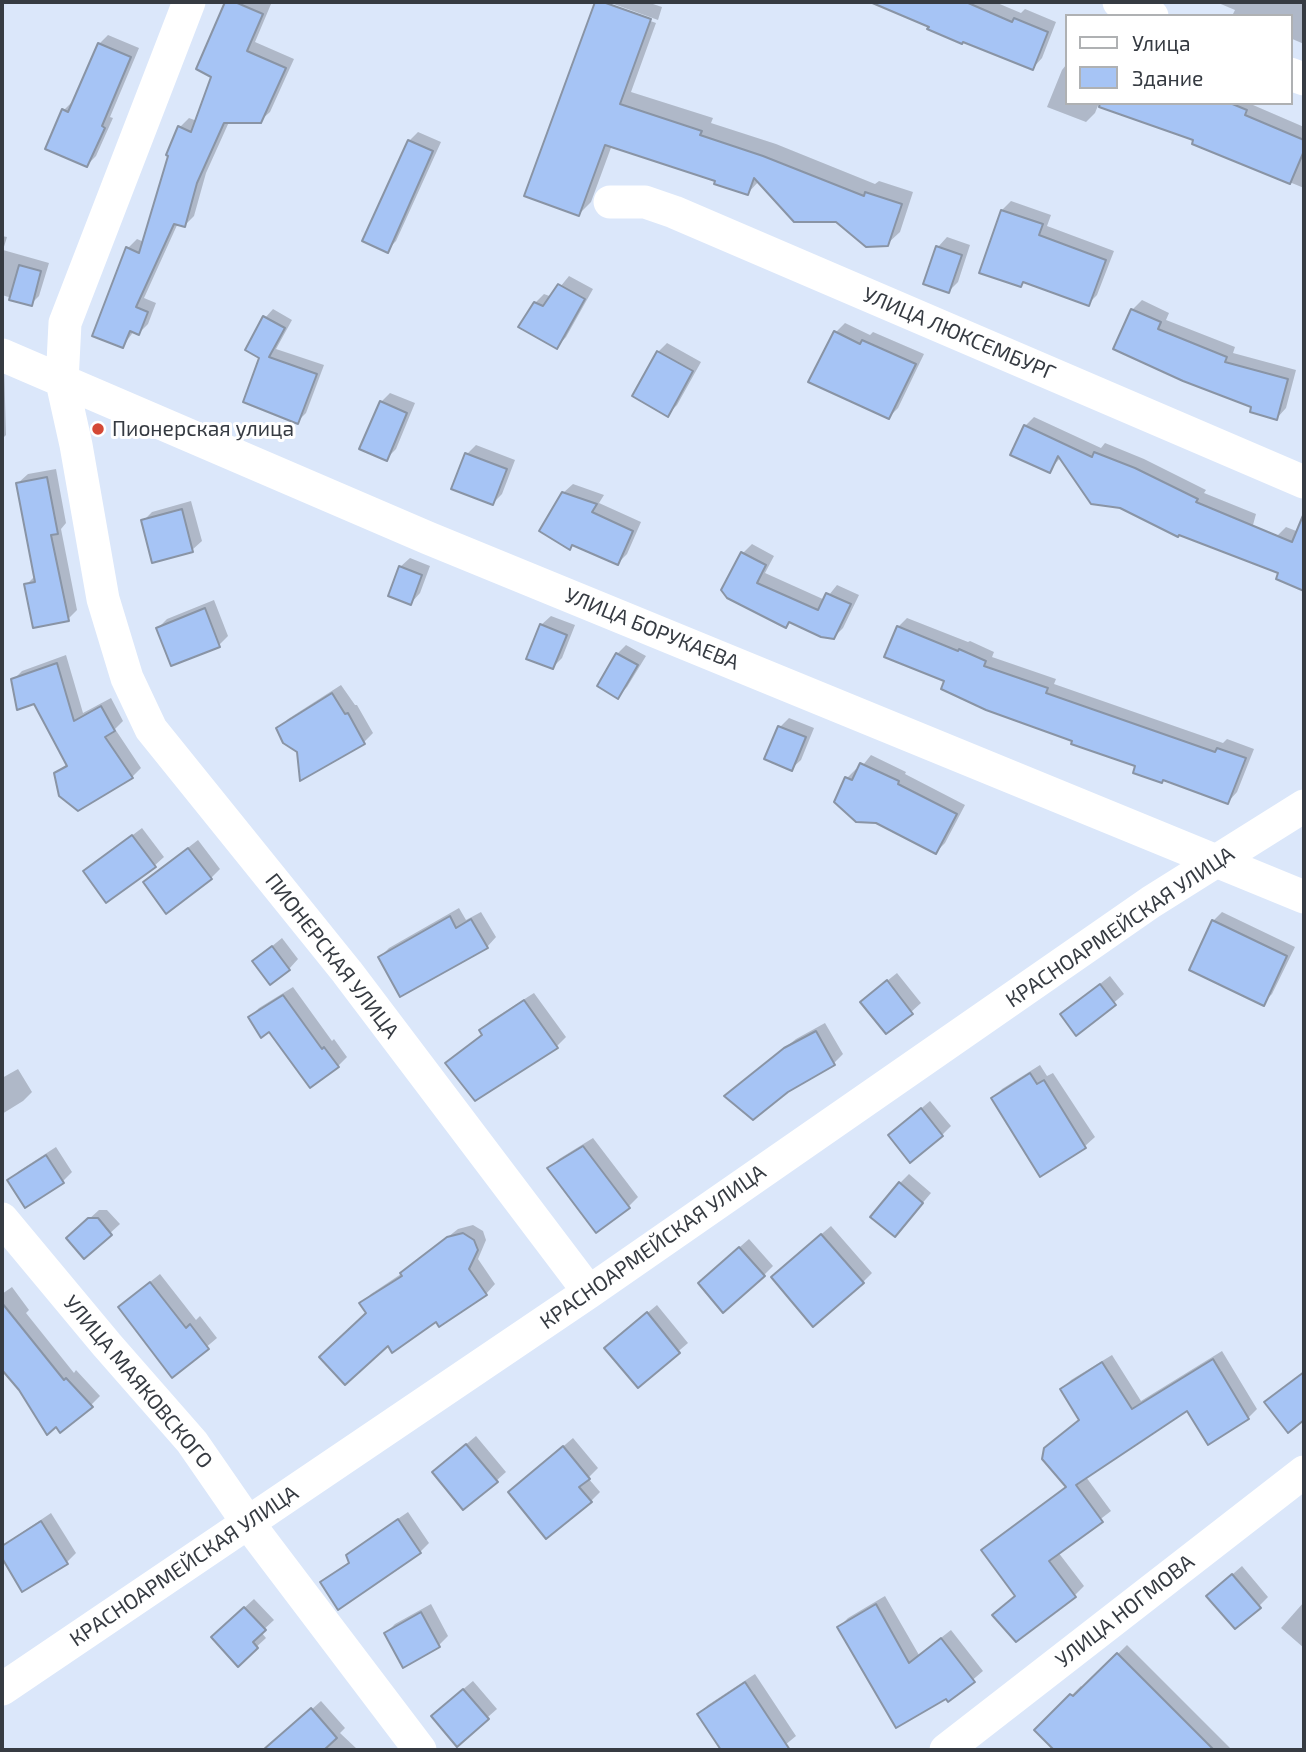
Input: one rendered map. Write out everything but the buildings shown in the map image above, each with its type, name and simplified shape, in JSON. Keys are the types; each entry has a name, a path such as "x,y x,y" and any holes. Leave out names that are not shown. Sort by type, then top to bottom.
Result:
{"street":[{"name":"ПИОНЕРСКАЯ УЛИЦА","path":"189,2 65,323 62,382 103,599 127,677 151,729 347,972 589,1292"},
{"path":"1119,2 1147,14"},
{"name":"УЛИЦА ЛЮКСЕМБУРГ","path":"610,202 645,202 674,212 1304,482"},
{"name":"УЛИЦА БОРУКАЕВА","path":"2,355 428,538 1304,897"},
{"name":"КРАСНОАРМЕЙСКАЯ УЛИЦА","path":"2,1689 589,1292 1151,902 1304,806"},
{"name":"УЛИЦА МАЯКОВСКОГО","path":"2,1219 192,1442 248,1523 420,1750"},
{"name":"УЛИЦА НОГМОВА","path":"946,1750 1304,1472"}],"place":[{"name":"Пионерская улица","path":"98,429"}]}
